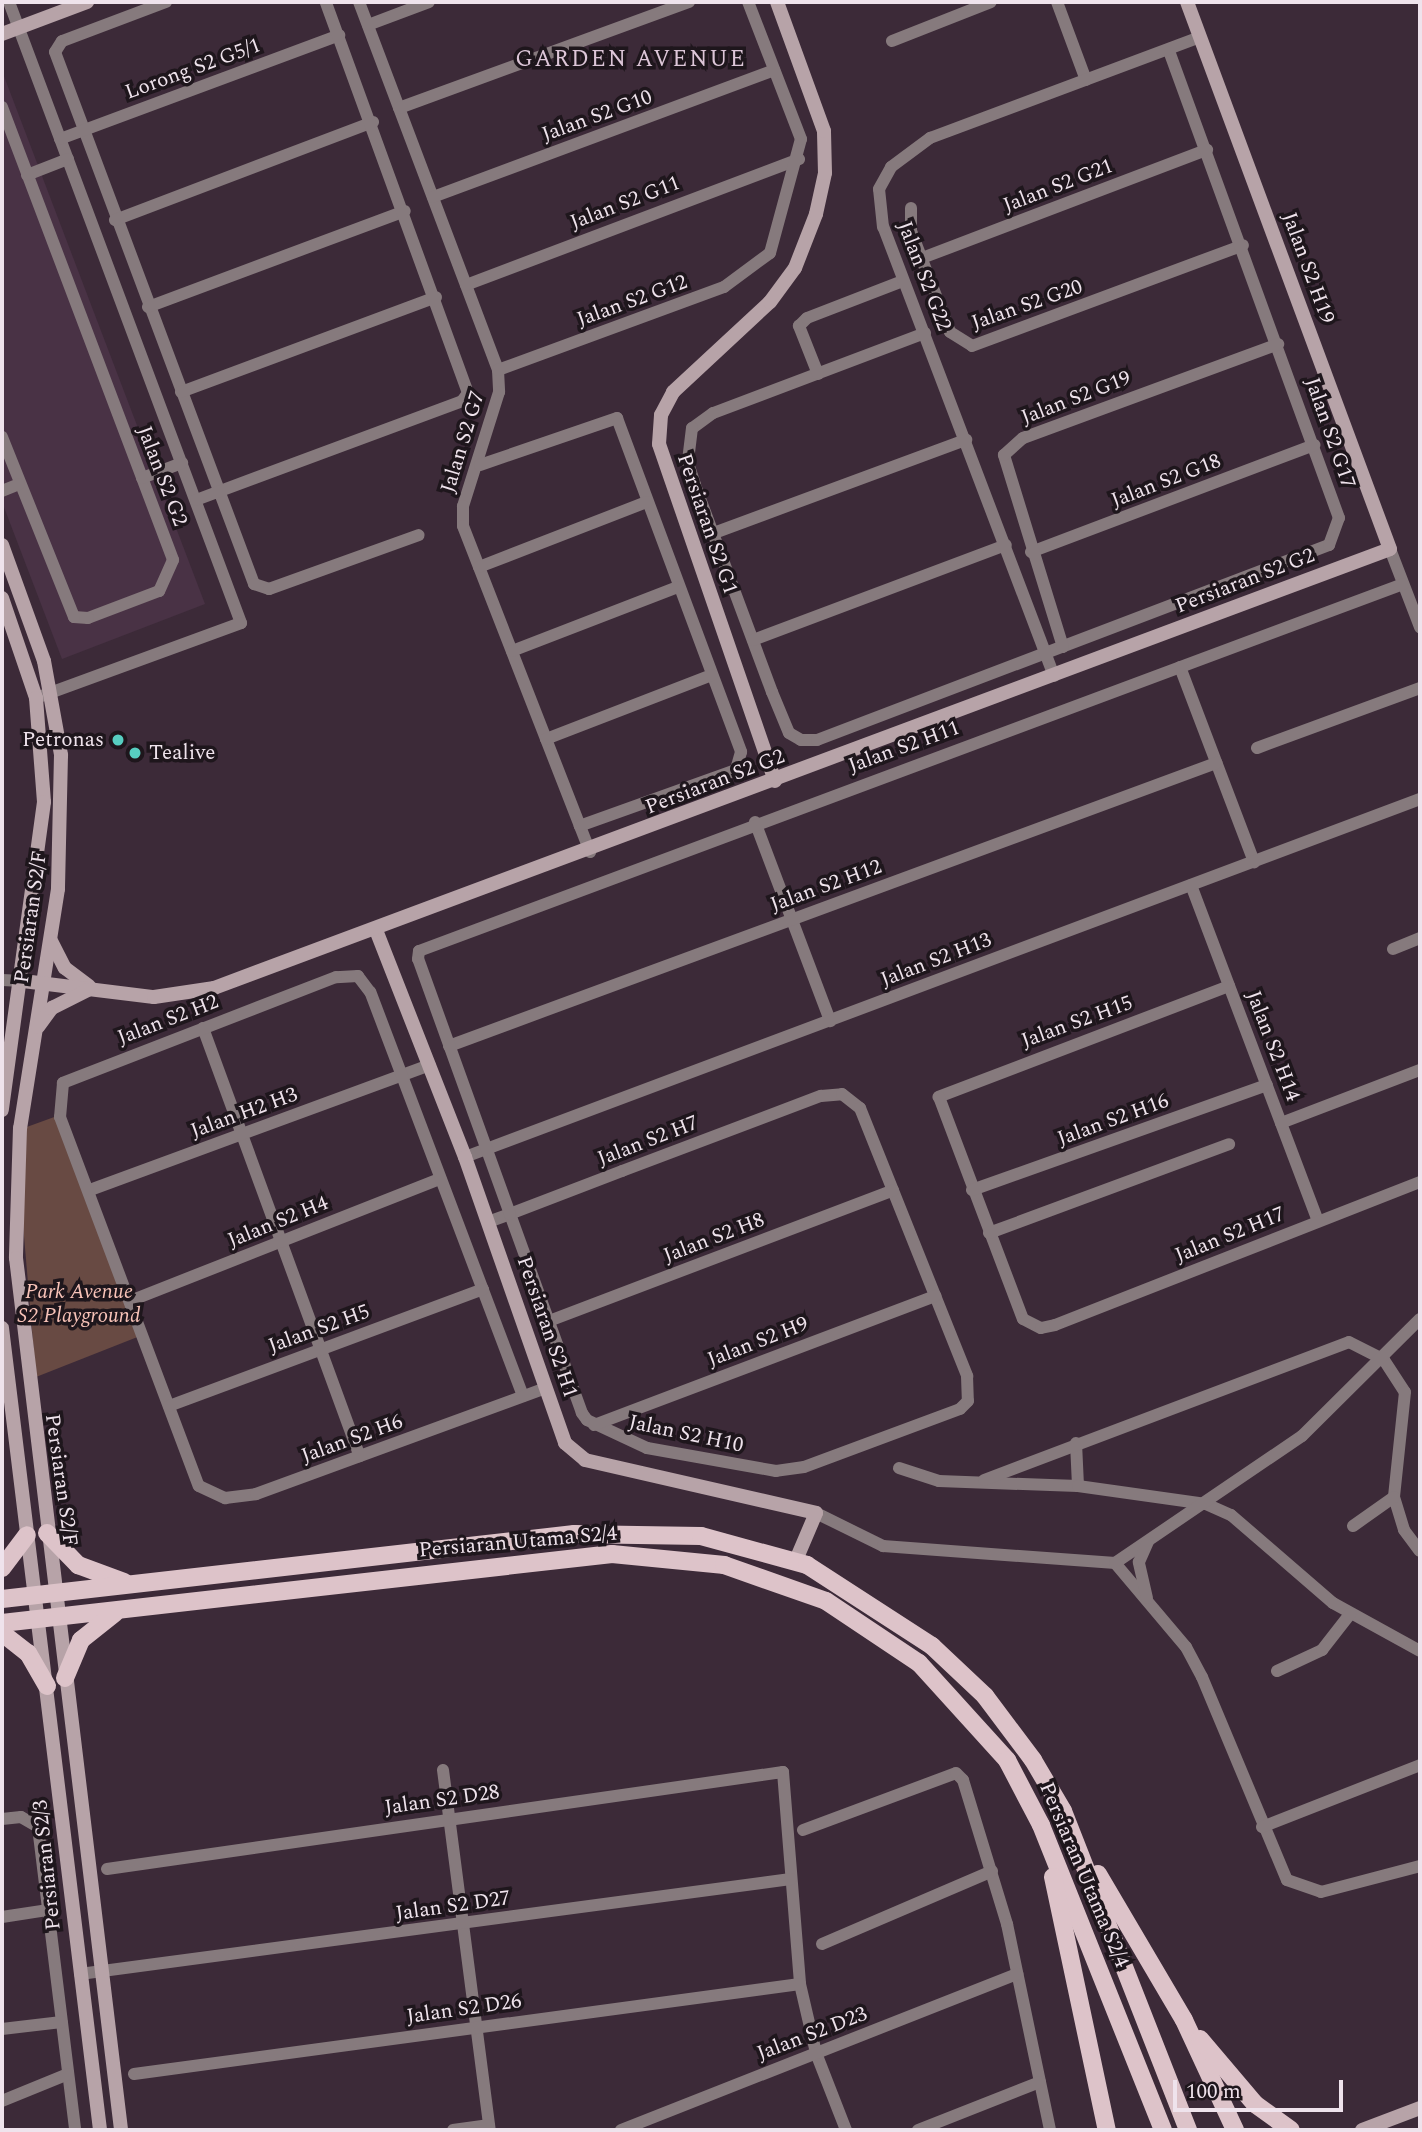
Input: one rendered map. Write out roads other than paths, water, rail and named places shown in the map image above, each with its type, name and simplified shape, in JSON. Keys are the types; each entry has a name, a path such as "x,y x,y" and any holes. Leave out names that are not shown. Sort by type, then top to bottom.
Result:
{"main road":[{"path":"47,1533 78,1565 131,1584"},
{"path":"2,1599 574,1534 701,1536 796,1560 876,1605 959,1670 1033,1760 1072,1832 1184,2020 1235,2130"},
{"path":"2,1568 27,1535"},
{"name":"Persiaran Utama S2/4","path":"2,1623 574,1556 643,1555 724,1564 826,1601 919,1663 1007,1760 1041,1825 1160,2122"},
{"path":"65,1678 81,1640 121,1609"},
{"path":"2,1633 28,1653 47,1686"},
{"path":"1041,1825 1107,2130"},
{"path":"1072,1832 1188,2130"},
{"path":"1184,2020 1255,2104 1291,2130"}],"street":[{"path":"9,2 241,623 36,698"},
{"path":"2,34 87,2"},
{"path":"166,2 62,41 55,52 115,220 258,589 419,535"},
{"path":"196,500 462,401 468,382 326,2"},
{"name":"Jalan S2 G7","path":"359,2 498,370 480,465 462,520 590,852"},
{"path":"368,25 429,2"},
{"path":"399,108 689,2"},
{"path":"748,2 801,139 799,159"},
{"name":"Persiaran S2 G1","path":"775,781 659,444 661,415 673,392 770,302 795,268 816,214 825,173 824,131 777,2"},
{"path":"892,41 991,2"},
{"path":"1057,2 1086,80"},
{"name":"Jalan S2 H19","path":"1187,2 1390,550"},
{"name":"Lorong S2 G5/1","path":"60,139 339,35"},
{"name":"Jalan S2 G22","path":"1054,676 903,281 879,203 891,167 930,138 1200,37"},
{"name":"Jalan S2 G17","path":"752,640 789,733 801,740 1047,653 1329,545 1339,518 1243,245 1169,50"},
{"name":"Jalan S2 G10","path":"433,198 774,70"},
{"name":"Jalan S2 G2","path":"2,107 173,560 170,576 159,591 88,618 75,617 68,607 2,437"},
{"path":"115,220 373,122"},
{"name":"Jalan S2 G21","path":"922,258 1207,150"},
{"path":"27,175 68,159"},
{"name":"Jalan S2 G12","path":"498,370 724,288 770,253 799,159"},
{"name":"Jalan S2 G11","path":"466,285 799,159"},
{"name":"Jalan S2 G20","path":"911,208 922,258 950,332 972,345 1243,245"},
{"path":"148,307 405,211"},
{"path":"818,374 799,326 807,318 903,281"},
{"path":"181,392 436,297"},
{"path":"925,333 713,413 692,428 688,463 752,640 1006,545"},
{"name":"Jalan S2 G19","path":"1063,647 1005,468 1011,446 1278,344"},
{"path":"480,465 613,416 741,752 736,771 580,827"},
{"path":"714,533 966,440"},
{"name":"Jalan S2 G18","path":"1031,552 1314,445"},
{"path":"142,478 183,463"},
{"path":"2,491 19,484"},
{"path":"479,568 647,502"},
{"name":"Persiaran S2/F","path":"2,545 52,692 63,832 51,941 15,1178 29,1399 56,1593 99,1971 121,2130"},
{"path":"1390,550 1420,627"},
{"name":"Persiaran S2 G2","path":"23,981 154,997 193,992 376,930 590,852 1390,550"},
{"name":"Jalan S2 H11","path":"449,1045 419,951 755,822 1180,667 1401,578"},
{"path":"512,651 678,587"},
{"name":"Persiaran S2/F","path":"2,598 36,698 44,802 23,981 2,1110"},
{"path":"1180,667 1254,862"},
{"path":"546,739 712,676"},
{"path":"1257,748 1420,688"},
{"name":"Jalan S2 H12","path":"449,1045 1216,763"},
{"name":"Jalan S2 H13","path":"465,1157 1420,799"},
{"path":"755,822 830,1021"},
{"name":"Jalan S2 H14","path":"1191,885 1318,1221"},
{"name":"Persiaran S2 H1","path":"376,930 465,1157 565,1443 585,1460 816,1513"},
{"path":"1393,949 1420,938"},
{"path":"36,1030 52,1008 93,989 65,968 51,941"},
{"name":"Jalan S2 H2","path":"60,1117 63,1083 321,983 358,976 370,992 406,1073"},
{"path":"2,980 23,981"},
{"name":"Jalan S2 H15","path":"972,1191 939,1097 1229,986"},
{"path":"203,1028 360,1456"},
{"path":"449,1045 582,1413 594,1425"},
{"name":"Jalan H2 H3","path":"90,1190 430,1065"},
{"path":"1281,1123 1420,1070"},
{"path":"406,1073 440,1179 523,1396"},
{"name":"Jalan S2 H16","path":"972,1191 1267,1085"},
{"name":"Jalan S2 H10","path":"594,1425 647,1448 776,1471 938,1419 960,1409 971,1389 860,1108 842,1094 821,1096"},
{"name":"Jalan S2 H7","path":"488,1222 821,1096"},
{"name":"Jalan S2 H6","path":"60,1117 131,1301 185,1459 199,1486 225,1498 256,1494 546,1388"},
{"path":"972,1191 989,1233 1229,1144"},
{"name":"Jalan S2 H4","path":"131,1301 440,1179"},
{"name":"Jalan S2 H17","path":"989,1233 1023,1319 1041,1328 1055,1325 1420,1182"},
{"name":"Jalan S2 H8","path":"549,1321 893,1190"},
{"name":"Jalan S2 H5","path":"169,1406 483,1289"},
{"name":"Jalan S2 H9","path":"594,1425 935,1296"},
{"path":"796,1560 816,1513 883,1546 1115,1563 1206,1504 1325,1417 1380,1356 1420,1319"},
{"name":"Persiaran S2/F","path":"2,1328 5,1401 34,1596"},
{"path":"984,1480 1331,1345 1349,1342 1380,1356 1405,1392 1394,1497 1404,1530 1420,1551"},
{"path":"5,1401 29,1399"},
{"path":"1076,1443 1078,1486"},
{"path":"900,1468 939,1481 984,1480 1078,1486 1206,1504 1231,1515 1350,1614 1420,1651"},
{"path":"1353,1526 1394,1497"},
{"path":"1148,1542 1139,1562 1151,1606"},
{"path":"1115,1563 1151,1606 1202,1677 1280,1870 1296,1888 1321,1892 1420,1866"},
{"name":"Persiaran S2/3","path":"34,1596 100,2130"},
{"path":"1277,1671 1322,1650 1350,1614"},
{"path":"1262,1827 1420,1765"},
{"path":"443,1769 472,2027 489,2127 453,2130"},
{"name":"Jalan S2 D28","path":"107,1869 783,1772 791,1879"},
{"path":"803,1830 956,1773 980,1821 1050,2130"},
{"path":"2,1819 21,1817 38,1827 75,2130"},
{"path":"822,1944 992,1871"},
{"path":"791,1879 800,1984 816,2053 846,2130"},
{"name":"Jalan S2 D27","path":"80,1973 461,1925 791,1879"},
{"path":"2,1917 48,1910"},
{"name":"Jalan S2 D23","path":"621,2130 1017,1975"},
{"name":"Jalan S2 D26","path":"134,2074 800,1984"},
{"path":"2,2029 62,2022"},
{"path":"2,2101 68,2074"},
{"path":"918,2130 1040,2082"},
{"path":"1362,2130 1420,2108"}],"place":[{"name":"Petronas","path":"118,740"},
{"name":"Tealive","path":"135,753"}],"district":[{"name":"GARDEN AVENUE","path":"631,60"}],"park label":[{"name":"Park Avenue S2 Playground","path":"79,1304"}]}
